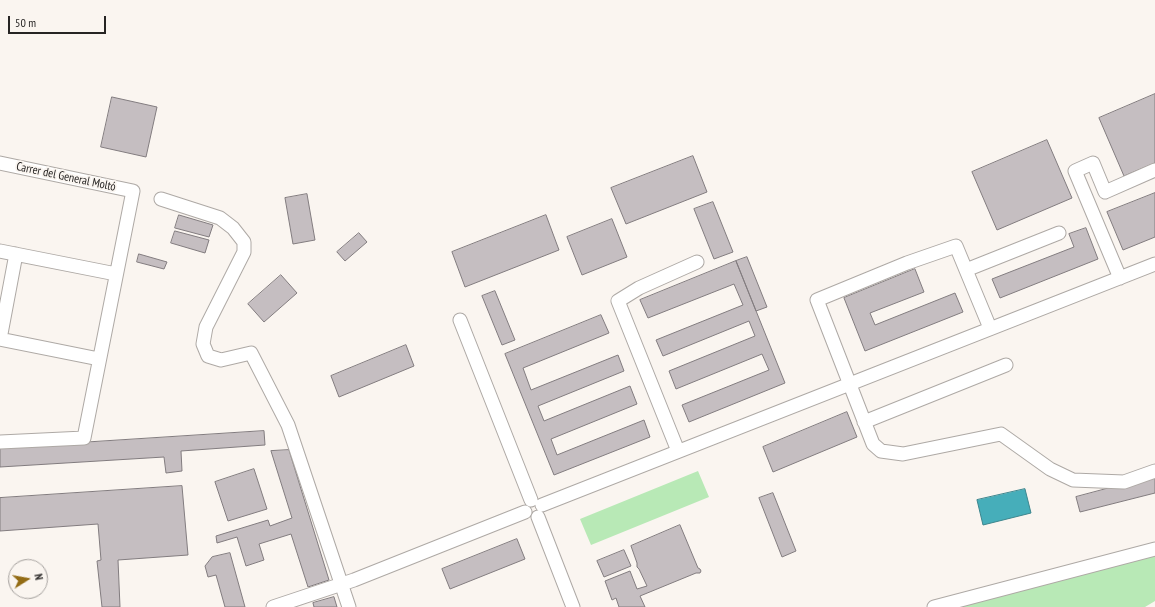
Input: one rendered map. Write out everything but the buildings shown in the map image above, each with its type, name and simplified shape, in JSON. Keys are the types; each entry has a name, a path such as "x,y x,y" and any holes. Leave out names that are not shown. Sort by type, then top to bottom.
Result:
{"street":[{"name":"Carrer del General Moltó","path":"0,163 132,191 116,274"},
{"path":"1120,278 1075,171 1093,163 1105,192 1155,170"},
{"path":"161,199 220,218 233,228 244,242 244,252 206,327 203,344 208,356 221,360 251,353 288,425 349,607"},
{"path":"966,270 1059,233"},
{"path":"990,328 956,246 908,263 817,300 873,444 881,451 903,454 1001,434 1050,469 1073,480 1124,482 1155,471"},
{"path":"0,251 116,274 84,438 0,442"},
{"path":"16,254 0,339 99,359"},
{"path":"678,451 618,301 639,288 697,262"},
{"path":"279,606 342,584 525,512 530,517 537,508 678,451 1155,264"},
{"path":"460,320 537,508 574,607"},
{"path":"864,422 1006,365"},
{"path":"934,607 1155,549"}],"green space":[{"path":"698,471 709,497 591,545 580,519"},
{"path":"1155,555 1155,601 1145,607 956,607"}],"water":[{"path":"1025,489 1031,513 983,525 977,500"}]}
